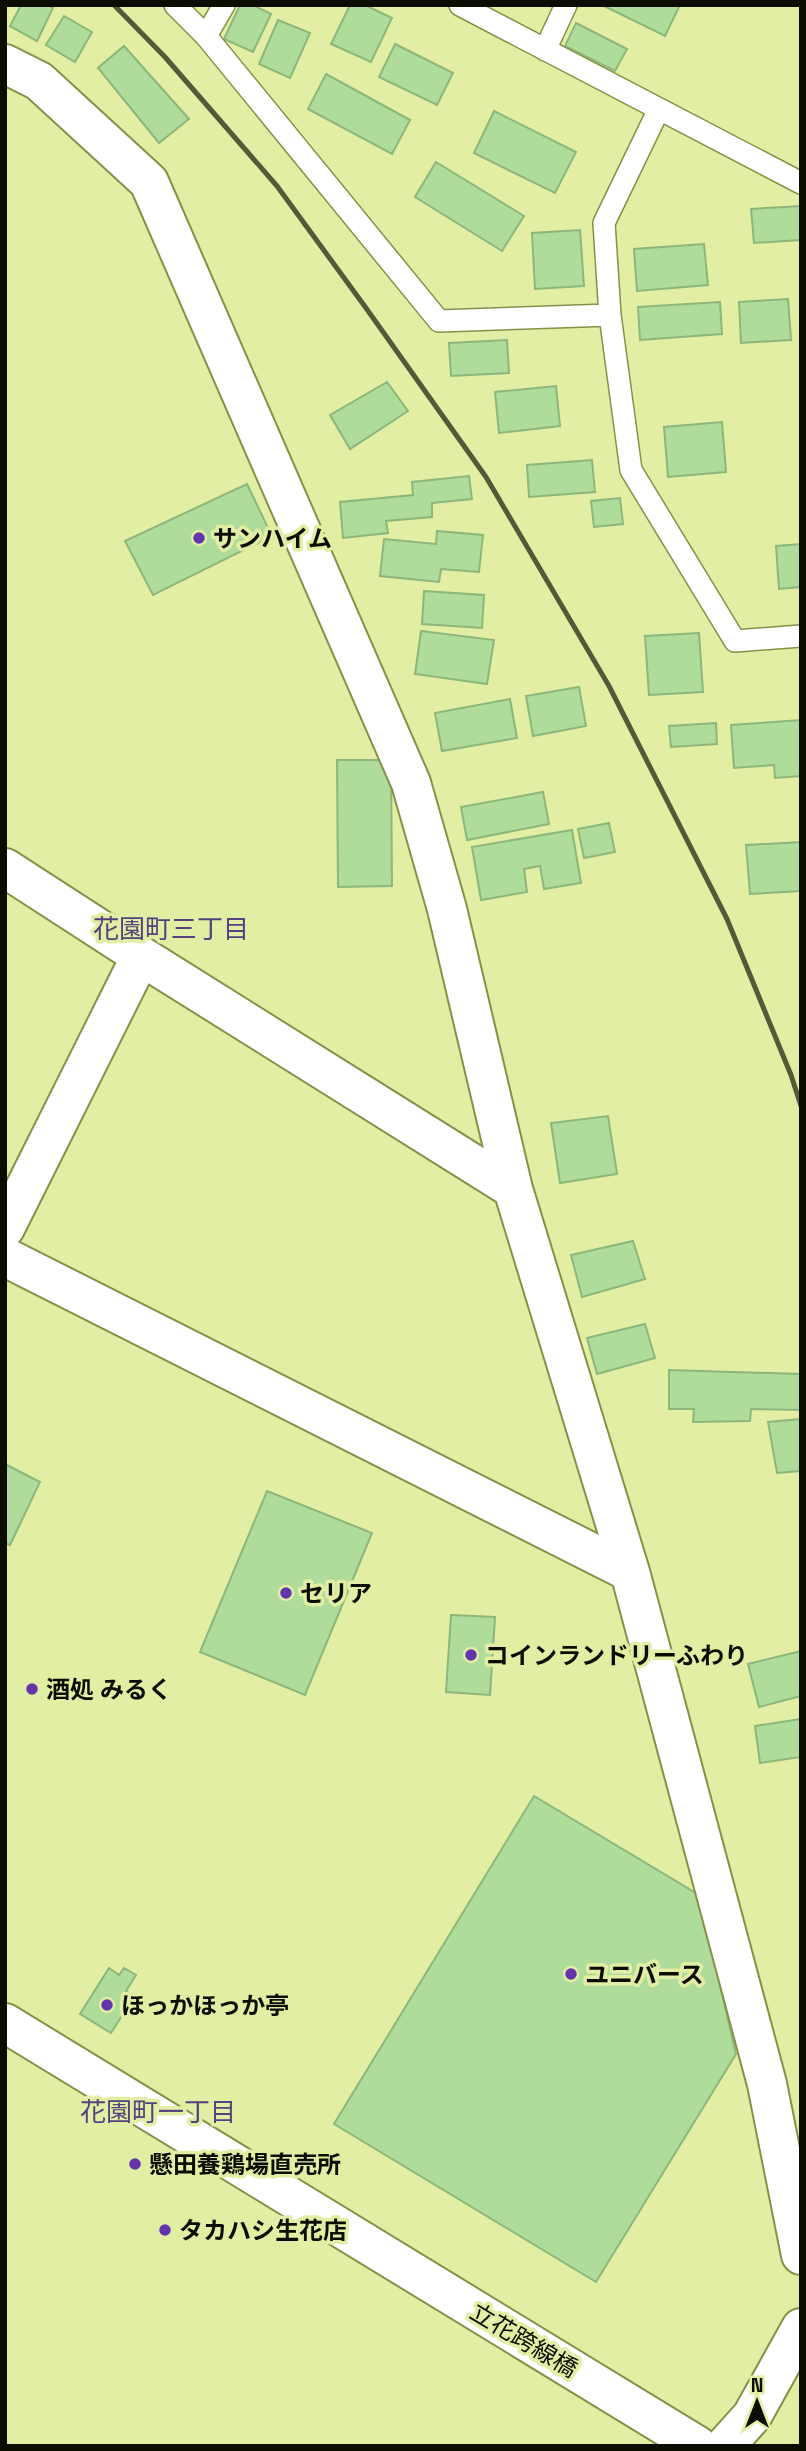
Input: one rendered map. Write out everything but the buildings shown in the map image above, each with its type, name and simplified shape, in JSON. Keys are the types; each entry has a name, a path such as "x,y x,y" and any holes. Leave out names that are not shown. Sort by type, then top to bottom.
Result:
{"main road":[{"path":"5,64 39,81 149,182 411,783 447,909 513,1189 630,1572 767,2084 801,2255"},
{"path":"5,868 513,1189"},
{"path":"5,1228 141,956"},
{"path":"5,1258 630,1572"},
{"name":"立花跨線橋","path":"5,2023 698,2446"},
{"path":"725,2446 752,2416 801,2328"}],"lane":[{"path":"175,5 206,36 439,321 610,315"},
{"path":"206,36 224,5"},
{"path":"460,5 801,183"},
{"path":"545,50 566,5"},
{"path":"659,109 604,223 610,315 631,470 735,641 801,636"}],"railway":[{"path":"114,5 165,57 277,186 486,477 609,686 727,919 791,1075 801,1106"}],"place":[{"name":"サンハイム","path":"199,538"},
{"name":"セリア","path":"286,1593"},
{"name":"コインランドリーふわり","path":"471,1655"},
{"name":"酒処 みるく","path":"32,1689"},
{"name":"ユニバース","path":"571,1974"},
{"name":"ほっかほっか亭","path":"107,2005"},
{"name":"懸田養鶏場直売所","path":"135,2164"},
{"name":"タカハシ生花店","path":"165,2230"}],"district":[{"name":"花園町三丁目","path":"171,929"},
{"name":"花園町一丁目","path":"158,2112"}]}
